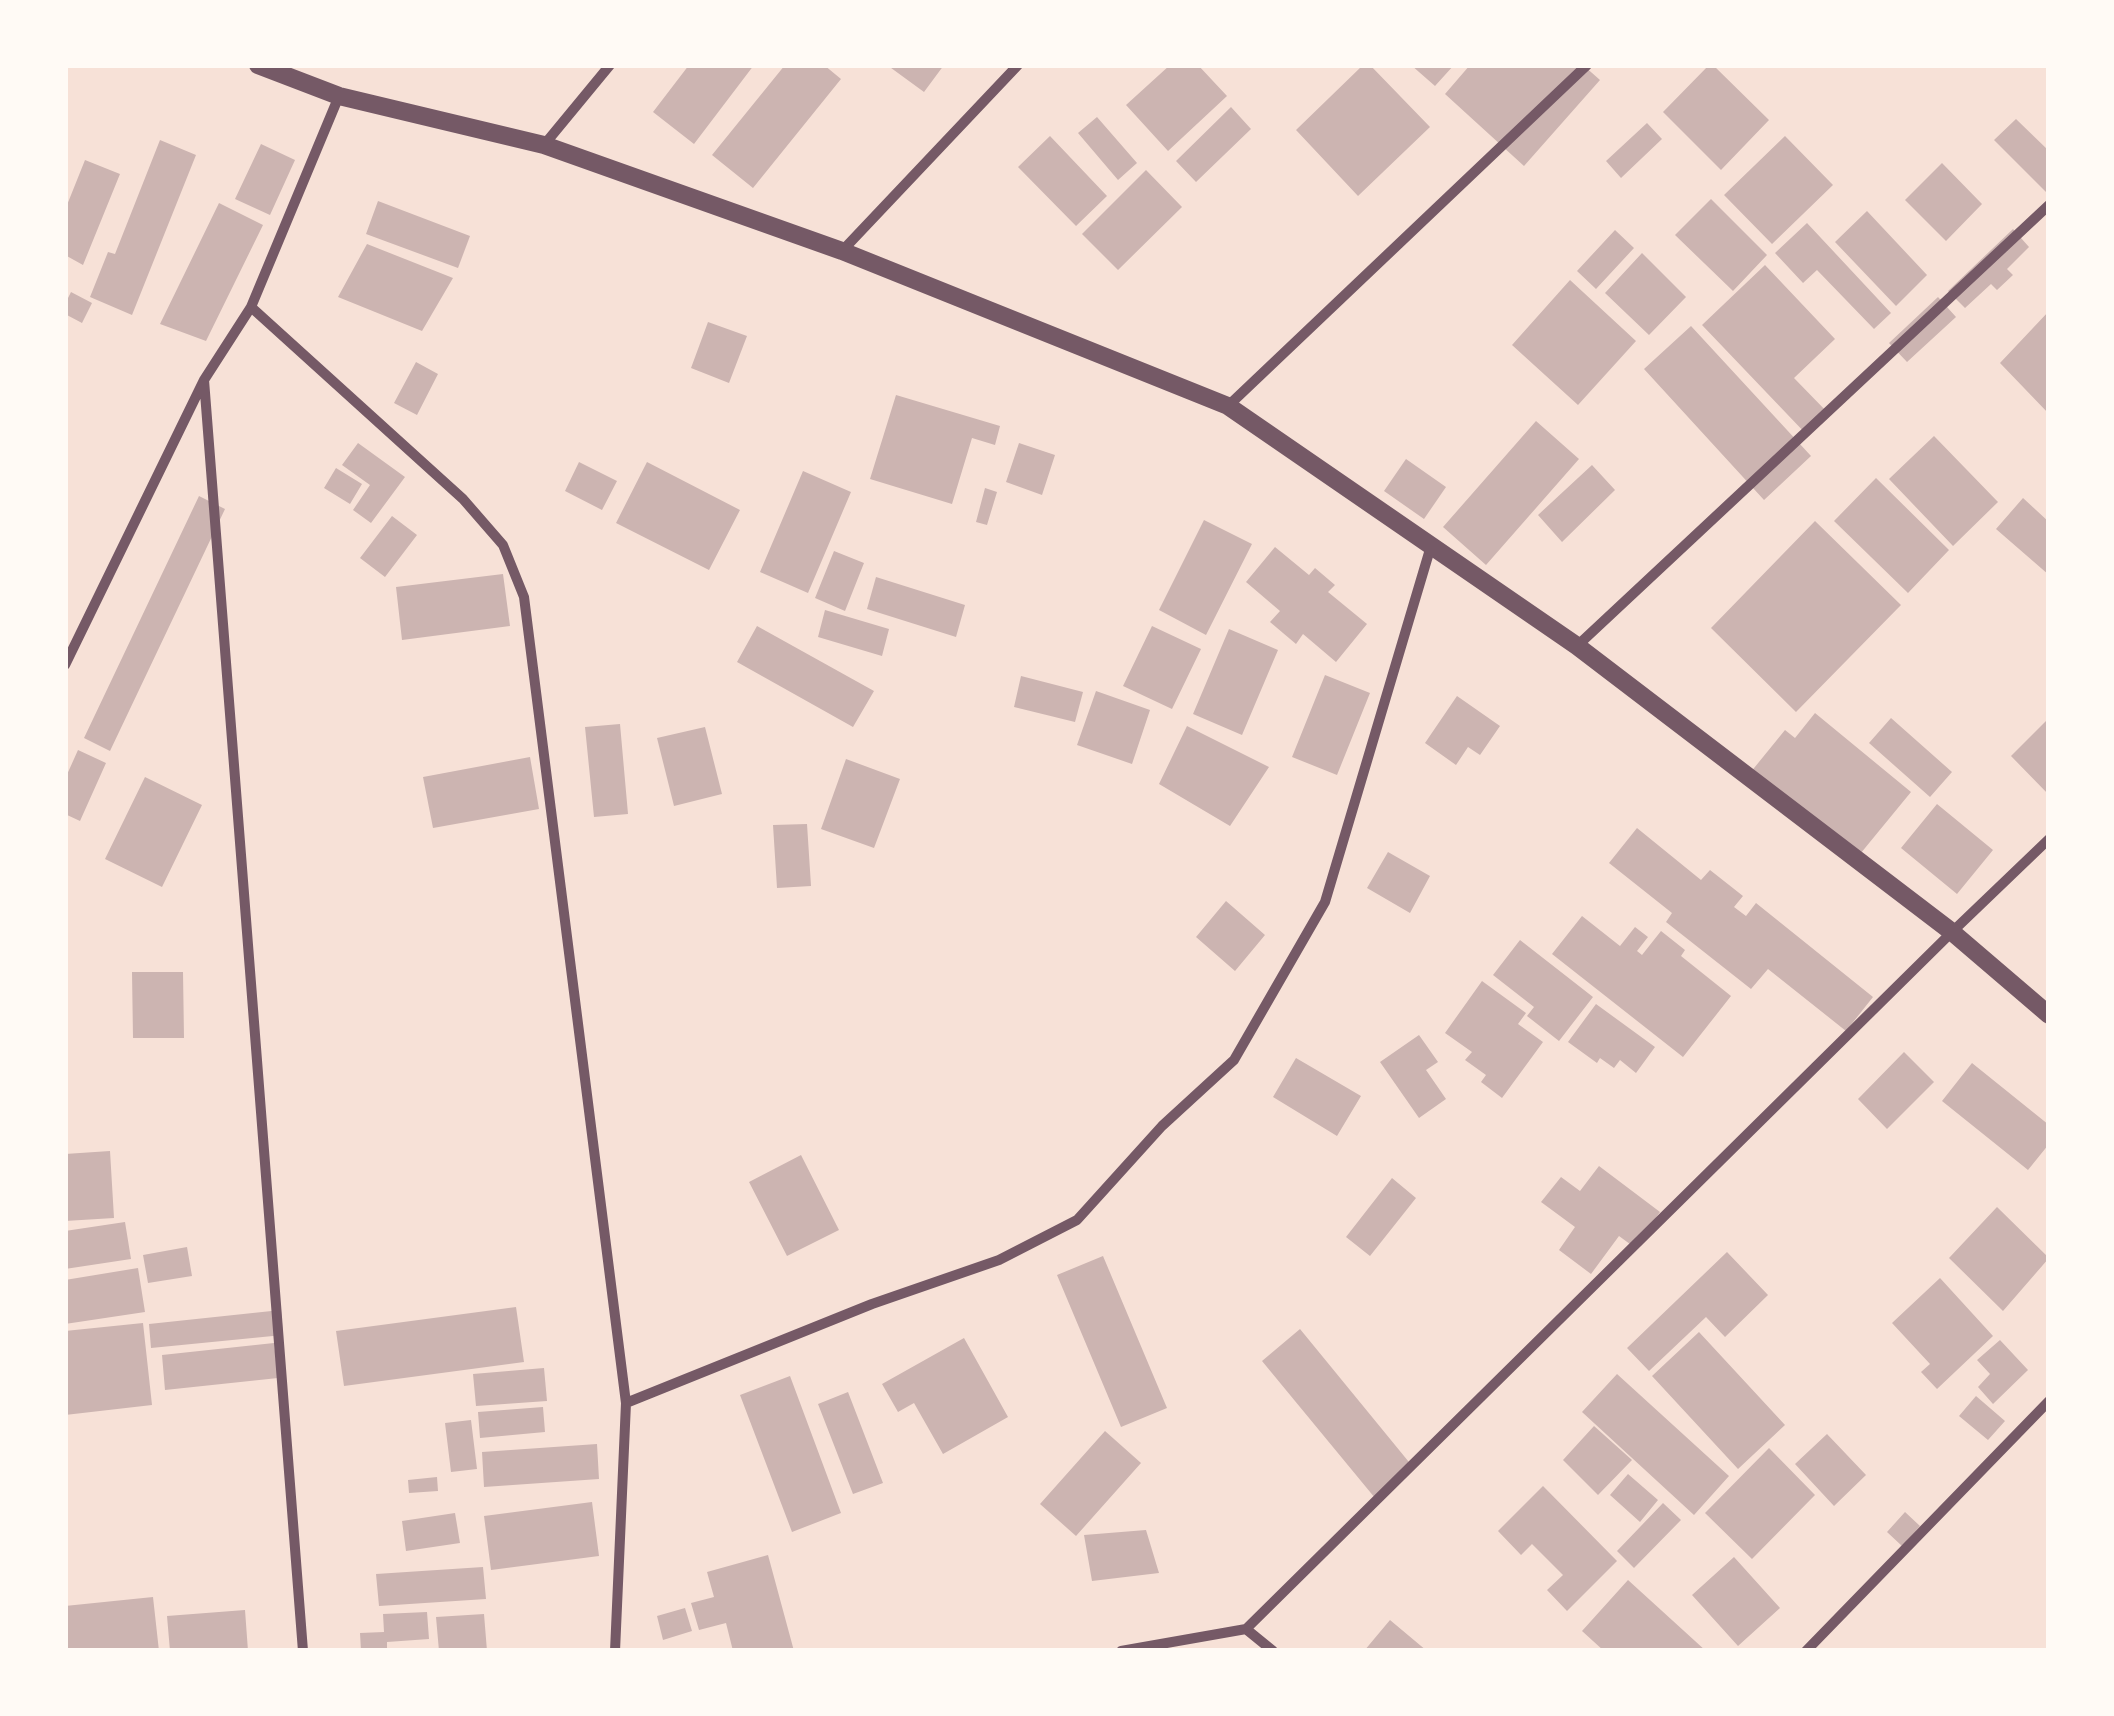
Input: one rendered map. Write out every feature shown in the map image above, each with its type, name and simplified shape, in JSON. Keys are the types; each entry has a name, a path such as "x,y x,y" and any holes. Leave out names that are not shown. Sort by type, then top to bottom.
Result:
{"street":[{"path":"258,65 339,96 544,146 842,251 1228,406 1578,646 1952,932 2049,1016"},
{"path":"544,146 610,65"},
{"path":"842,251 1018,65"},
{"path":"1228,406 1587,65"},
{"path":"65,665 204,380 252,307 339,96"},
{"path":"1578,646 2049,205"},
{"path":"252,307 464,498 503,544 524,597 626,1403 614,1651"},
{"path":"204,380 302,1651"},
{"path":"626,1403 872,1304 998,1260 1077,1220 1162,1126 1234,1060 1324,902 1431,546"},
{"path":"1121,1651 1246,1629 2049,839"},
{"path":"1806,1651 2049,1401"},
{"path":"1246,1629 1273,1651"}],"building":[{"path":"689,65 754,65 694,144 653,112"},
{"path":"785,65 824,65 841,79 753,188 712,155"},
{"path":"887,65 944,65 924,92"},
{"path":"1170,65 1198,65 1227,96 1168,151 1126,105"},
{"path":"1363,65 1370,65 1430,127 1358,196 1296,130"},
{"path":"1411,65 1454,65 1435,86"},
{"path":"1470,65 1583,65 1600,80 1524,166 1445,94"},
{"path":"1709,65 1769,120 1721,170 1663,112"},
{"path":"1231,107 1251,129 1196,182 1176,161"},
{"path":"1097,117 1137,163 1118,180 1078,133"},
{"path":"2016,119 2049,151 2049,195 1994,140"},
{"path":"1647,123 1662,139 1621,178 1606,161"},
{"path":"1050,136 1107,196 1076,226 1018,167"},
{"path":"1785,136 1833,185 1772,244 1724,195"},
{"path":"160,140 196,155 132,315 90,297 108,252 115,254"},
{"path":"261,144 295,160 270,215 235,199"},
{"path":"85,160 120,174 83,265 65,255 65,210"},
{"path":"1942,163 1982,204 1946,241 1905,200"},
{"path":"1146,170 1182,207 1118,270 1082,234"},
{"path":"1711,199 1767,255 1733,291 1675,235"},
{"path":"378,201 470,236 458,268 366,234"},
{"path":"219,203 263,225 206,341 160,324"},
{"path":"1867,211 1927,275 1896,306 1835,242"},
{"path":"1807,223 1891,313 1874,329 1817,270 1803,283 1775,253"},
{"path":"2013,229 2029,247 2007,269 2013,275 1997,290 1991,284 1965,308 1948,291"},
{"path":"1615,230 1634,248 1596,289 1577,271"},
{"path":"367,244 453,278 422,331 338,297"},
{"path":"1642,253 1686,297 1649,335 1605,293"},
{"path":"1765,265 1835,339 1794,378 1830,415 1808,436 1702,325"},
{"path":"1570,280 1636,341 1578,405 1512,345"},
{"path":"71,292 92,303 82,323 65,314"},
{"path":"1938,297 1956,317 1907,362 1889,343"},
{"path":"2049,311 2049,414 2000,363"},
{"path":"708,322 747,336 729,383 691,368"},
{"path":"1691,326 1811,456 1764,500 1644,369"},
{"path":"416,362 438,374 417,415 394,403"},
{"path":"896,395 1000,426 995,445 972,438 952,504 870,479"},
{"path":"1536,421 1579,459 1486,565 1443,527"},
{"path":"1934,436 1998,502 1953,546 1889,479"},
{"path":"358,443 405,477 371,523 353,510 370,485 342,465"},
{"path":"1019,443 1055,455 1042,495 1006,482"},
{"path":"1406,459 1446,487 1424,519 1384,491"},
{"path":"579,462 617,481 602,510 565,491"},
{"path":"647,462 740,510 709,570 616,523"},
{"path":"1592,465 1615,490 1562,542 1538,515"},
{"path":"336,468 362,484 350,504 324,488"},
{"path":"803,471 851,492 808,593 760,572"},
{"path":"1876,478 1949,550 1908,593 1834,521"},
{"path":"985,488 997,492 987,525 976,522"},
{"path":"199,496 225,509 110,751 84,738"},
{"path":"2023,498 2049,522 2049,575 1996,529"},
{"path":"392,516 417,535 385,577 360,558"},
{"path":"1204,520 1252,544 1206,635 1159,610"},
{"path":"1815,521 1901,605 1796,712 1711,628"},
{"path":"1275,547 1309,575 1315,568 1335,585 1328,592 1367,624 1336,662 1303,634 1296,644 1270,622 1280,611 1246,582"},
{"path":"834,551 864,563 845,611 815,598"},
{"path":"503,574 510,626 402,640 396,587"},
{"path":"876,577 965,605 956,637 867,609"},
{"path":"825,610 889,629 882,656 818,637"},
{"path":"757,626 874,691 853,727 737,662"},
{"path":"1152,626 1201,649 1172,709 1123,686"},
{"path":"1229,629 1278,650 1242,735 1193,714"},
{"path":"1325,675 1370,693 1337,775 1292,757"},
{"path":"1021,676 1083,692 1075,722 1014,707"},
{"path":"1096,691 1150,710 1132,764 1077,745"},
{"path":"1457,696 1500,726 1480,755 1468,747 1456,765 1425,743"},
{"path":"1815,713 1911,792 1856,859 1750,773 1785,730 1795,738"},
{"path":"1891,718 1952,772 1930,797 1869,743"},
{"path":"2049,718 2049,795 2011,756"},
{"path":"620,724 628,814 594,817 585,727"},
{"path":"1187,726 1269,767 1230,826 1159,784"},
{"path":"705,727 722,794 674,806 657,738"},
{"path":"78,750 106,763 80,821 65,814 65,779"},
{"path":"530,757 539,809 433,828 423,777"},
{"path":"846,759 900,779 874,848 821,829"},
{"path":"145,777 202,805 162,887 105,859"},
{"path":"1937,804 1993,850 1957,894 1901,848"},
{"path":"807,824 811,886 777,888 773,825"},
{"path":"1637,828 1701,880 1710,870 1743,896 1734,907 1746,916 1756,903 1873,997 1846,1031 1768,969 1751,989 1666,922 1672,913 1609,863"},
{"path":"1388,852 1430,876 1410,913 1367,888"},
{"path":"1226,901 1265,935 1235,971 1196,937"},
{"path":"1582,916 1620,946 1635,927 1648,937 1637,951 1642,955 1661,931 1685,950 1681,956 1731,996 1683,1057 1552,954"},
{"path":"1520,940 1593,997 1559,1041 1527,1016 1534,1007 1493,975"},
{"path":"132,972 183,972 184,1038 133,1038"},
{"path":"1482,981 1526,1013 1518,1024 1543,1042 1502,1098 1481,1082 1486,1075 1465,1060 1472,1052 1445,1033"},
{"path":"1596,1004 1655,1047 1636,1073 1620,1060 1614,1068 1600,1058 1597,1063 1568,1042"},
{"path":"1419,1035 1438,1062 1426,1070 1446,1099 1419,1118 1380,1062"},
{"path":"1904,1052 1934,1082 1887,1129 1858,1099"},
{"path":"1296,1058 1361,1096 1337,1136 1273,1097"},
{"path":"1972,1063 2049,1125 2049,1144 2028,1170 1942,1101"},
{"path":"110,1151 114,1218 65,1221 65,1154"},
{"path":"801,1155 839,1230 787,1256 749,1182"},
{"path":"1599,1166 1660,1212 1634,1247 1619,1236 1591,1274 1559,1250 1575,1227 1541,1202 1561,1177 1580,1191"},
{"path":"1392,1178 1416,1198 1370,1256 1346,1237"},
{"path":"1997,1207 2049,1258 2003,1311 1949,1258"},
{"path":"125,1222 131,1259 65,1269 65,1231"},
{"path":"187,1247 192,1276 148,1283 143,1255"},
{"path":"1727,1252 1768,1295 1725,1337 1706,1317 1649,1371 1627,1348"},
{"path":"1103,1256 1167,1408 1121,1427 1057,1275"},
{"path":"138,1268 145,1312 65,1324 65,1280"},
{"path":"1940,1278 1993,1336 1937,1389 1921,1372 1930,1364 1892,1323"},
{"path":"516,1307 524,1362 344,1386 336,1331"},
{"path":"281,1310 283,1335 151,1348 149,1324"},
{"path":"143,1323 152,1405 65,1415 65,1331"},
{"path":"1300,1329 1413,1467 1375,1498 1262,1361"},
{"path":"1699,1332 1785,1425 1738,1469 1652,1376"},
{"path":"964,1338 1008,1417 943,1454 914,1403 898,1412 882,1384"},
{"path":"2000,1340 2028,1370 1993,1404 1978,1387 1990,1374 1977,1360"},
{"path":"274,1343 278,1378 165,1390 162,1355"},
{"path":"544,1368 547,1401 476,1406 473,1374"},
{"path":"1617,1374 1729,1476 1694,1515 1582,1412"},
{"path":"790,1376 841,1513 792,1532 740,1395"},
{"path":"848,1392 883,1483 853,1494 818,1404"},
{"path":"1976,1396 2005,1421 1988,1440 1959,1416"},
{"path":"543,1407 545,1432 480,1438 478,1412"},
{"path":"471,1420 477,1469 451,1472 445,1423"},
{"path":"1594,1426 1632,1460 1598,1495 1563,1460"},
{"path":"1105,1431 1141,1463 1076,1536 1040,1504"},
{"path":"1827,1434 1866,1475 1834,1506 1795,1464"},
{"path":"597,1444 599,1479 484,1487 482,1452"},
{"path":"1769,1448 1815,1495 1752,1559 1705,1513"},
{"path":"1628,1474 1658,1500 1640,1522 1610,1495"},
{"path":"437,1477 438,1491 409,1493 408,1480"},
{"path":"1543,1486 1617,1561 1567,1611 1547,1590 1563,1575 1532,1544 1521,1555 1498,1531"},
{"path":"592,1502 599,1556 491,1570 484,1516"},
{"path":"1663,1503 1681,1520 1634,1568 1617,1551"},
{"path":"1905,1512 1920,1526 1902,1546 1887,1532"},
{"path":"455,1513 460,1543 406,1551 402,1521"},
{"path":"1146,1530 1159,1573 1092,1581 1084,1535"},
{"path":"768,1555 794,1651 733,1651 726,1623 699,1630 691,1603 714,1597 707,1572"},
{"path":"1734,1557 1780,1608 1738,1646 1692,1595"},
{"path":"483,1567 486,1599 379,1606 376,1574"},
{"path":"1628,1580 1706,1651 1604,1651 1582,1631"},
{"path":"153,1597 159,1651 65,1651 65,1606"},
{"path":"685,1608 692,1631 663,1640 657,1616"},
{"path":"245,1610 248,1651 170,1651 167,1616"},
{"path":"427,1612 429,1639 387,1642 387,1651 361,1651 360,1633 384,1632 383,1614"},
{"path":"484,1614 487,1651 439,1651 436,1617"},
{"path":"1390,1620 1427,1651 1364,1651"}]}
